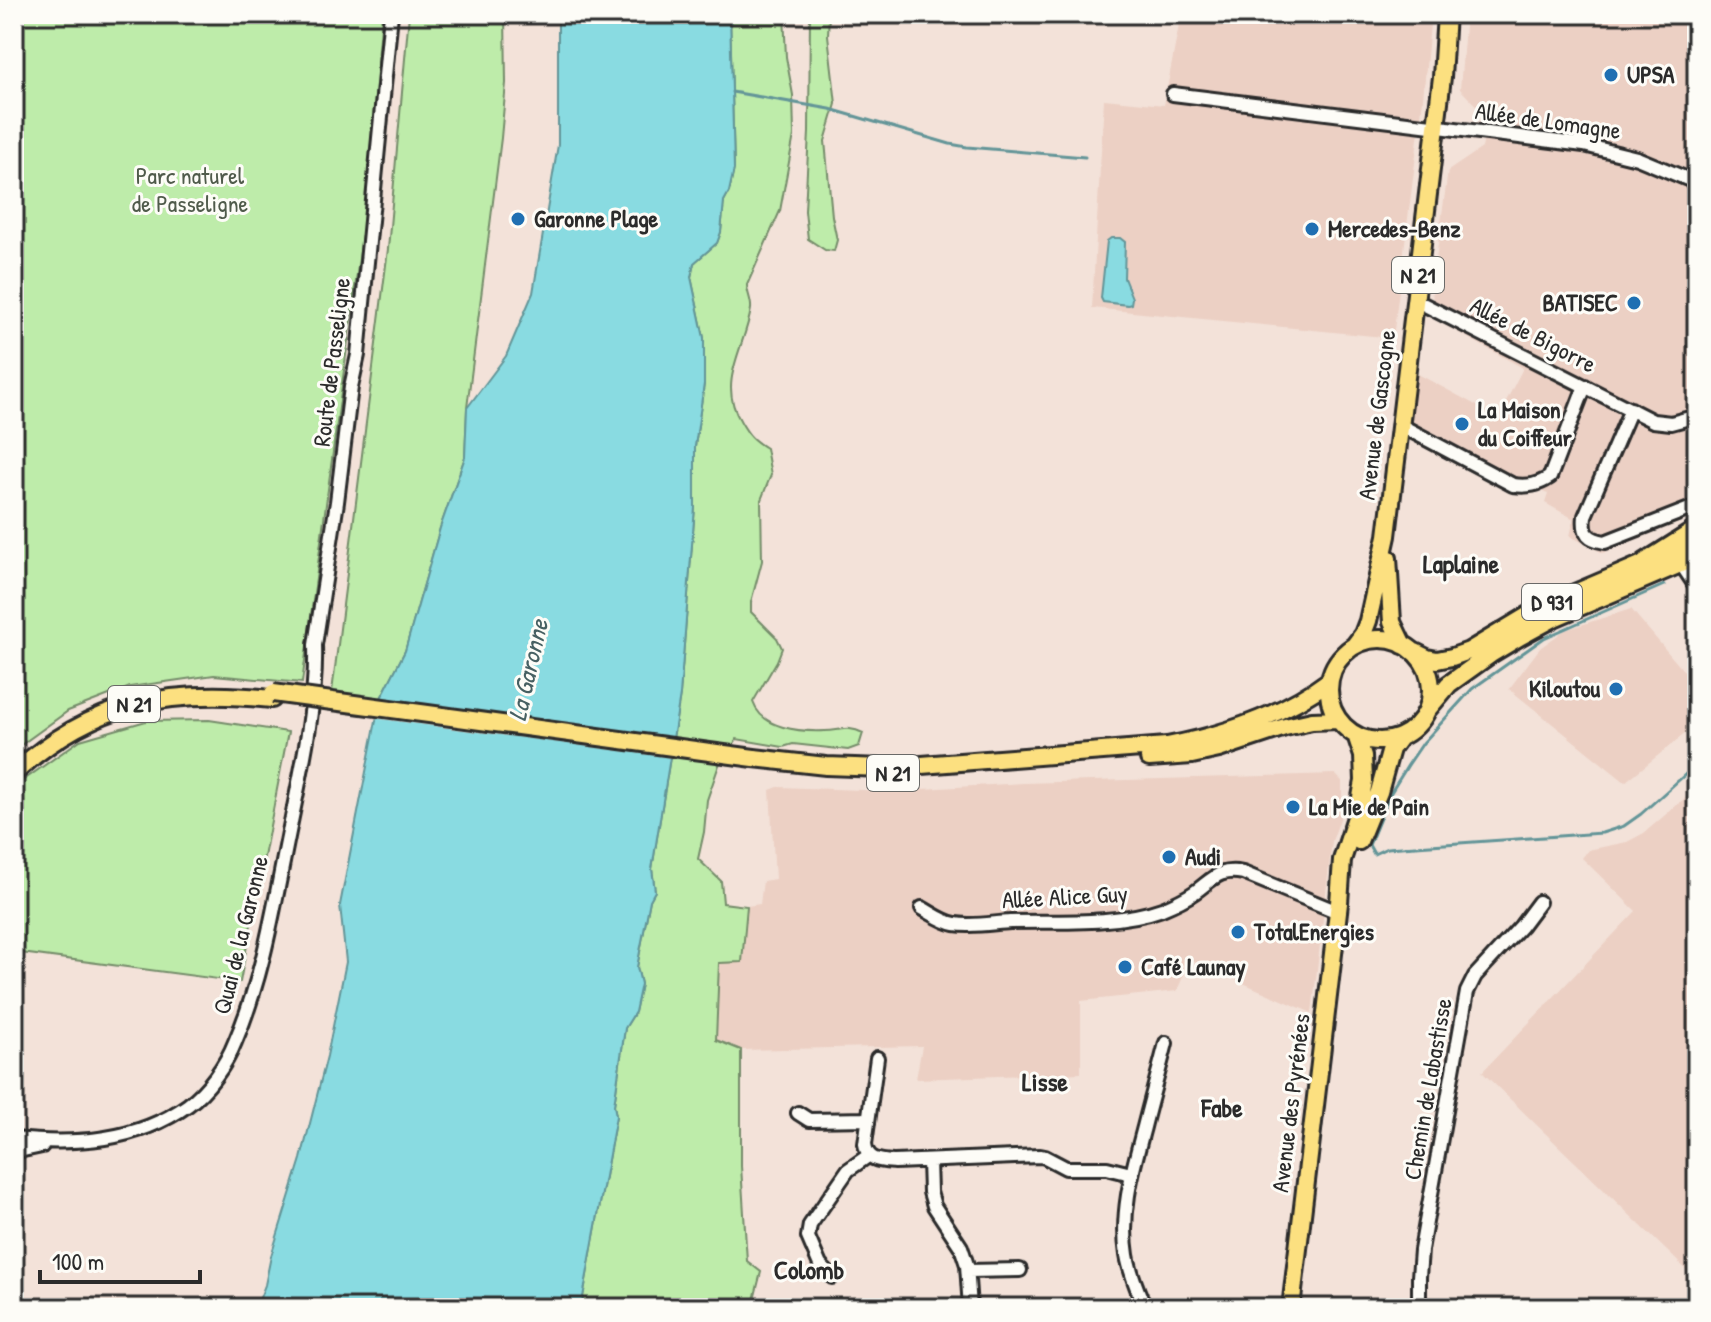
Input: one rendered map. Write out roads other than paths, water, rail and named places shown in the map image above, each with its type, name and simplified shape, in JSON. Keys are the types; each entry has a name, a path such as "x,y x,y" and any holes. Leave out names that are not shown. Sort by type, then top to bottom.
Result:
{"highway":[{"path":"1645,563 1697,530"}],"main road":[{"name":"Avenue de Gascogne","path":"1354,646 1368,621 1387,536 1436,128 1446,14"},
{"name":"Avenue de Gascogne","path":"1387,536 1392,622 1408,648"},
{"name":"D 931","path":"1408,648 1437,660 1469,651 1544,606 1697,543"},
{"name":"D 931","path":"1427,711 1449,684 1521,636 1554,618 1697,557"},
{"path":"1370,640 1387,640 1408,648 1423,663 1430,678 1431,695 1427,711 1411,731 1400,737 1386,741 1356,735 1339,720 1332,708 1330,680 1335,666 1354,646 1370,640"},
{"name":"N 21","path":"754,761 883,768 1167,746 1199,740 1271,715 1307,698 1330,680"},
{"name":"N 21","path":"14,765 43,741 94,712 141,697 216,688 842,773 886,774 1105,758 1164,758 1219,749 1312,721 1339,720"},
{"name":"N 21","path":"14,773 39,751 72,730 133,704 209,694 272,696"},
{"name":"Avenue des Pyrénées","path":"1291,1308 1342,860 1359,808 1364,781 1363,756 1356,735"},
{"name":"Avenue des Pyrénées","path":"1338,908 1391,749 1400,737"}],"street":[{"name":"Route de Passeligne","path":"310,715 315,645 358,355 391,14"},
{"name":"Allée de Lomagne","path":"1173,94 1584,145 1637,158 1697,183"},
{"name":"Allée de Bigorre","path":"1415,300 1653,421 1663,423 1697,416"},
{"path":"1400,425 1513,485 1526,487 1550,477 1585,386"},
{"path":"1631,409 1585,516 1587,533 1594,540 1605,542 1697,506"},
{"path":"1681,564 1697,588"},
{"name":"Quai de la Garonne","path":"14,1139 85,1142 126,1135 151,1126 188,1105 222,1067 244,1022 258,974 280,879 310,715"},
{"name":"Allée Alice Guy","path":"922,908 956,924 1123,918 1160,910 1195,893 1222,872 1232,871 1338,908"},
{"name":"Chemin de Labastisse","path":"1419,1308 1421,1250 1467,992 1475,976 1539,902"},
{"path":"1145,1308 1133,1282 1125,1224 1131,1174 1166,1043"},
{"path":"877,1058 865,1144 868,1156 874,1160 895,1162 1040,1156 1066,1168 1107,1168 1131,1174"},
{"path":"798,1113 809,1120 868,1119"},
{"name":"Quai de la Garonne","path":"14,1152 53,1143"},
{"path":"832,1277 820,1265 808,1237 810,1225 848,1170 868,1156"},
{"path":"929,1161 930,1192 934,1206 961,1247 968,1271 970,1308"},
{"path":"968,1271 1020,1270"}],"water":[{"name":"La Garonne","path":"558,14 730,14 734,169 724,201 717,243 694,263 691,277 704,338 704,384 695,446 695,507 680,695 652,869 655,891 650,900 637,967 641,984 635,1012 625,1028 614,1105 616,1116 581,1308 256,1308 301,1159 327,1056 346,962 340,905 380,700 405,651 440,528 465,457 467,408 506,356 533,293 558,145"},
{"path":"1120,238 1125,242 1124,278 1132,298 1128,305 1103,302 1101,298 1107,241"}],"waterway":[{"path":"732,92 830,109 950,144 1085,157"},
{"path":"1664,585 1544,638 1472,689 1423,743 1408,765 1390,794 1369,845 1374,854 1387,848 1602,833 1624,826 1641,814 1697,764"}],"place":[{"name":"UPSA","path":"1611,75"},
{"name":"Garonne Plage","path":"518,219"},
{"name":"Mercedes-Benz","path":"1312,229"},
{"name":"BATISEC","path":"1634,303"},
{"name":"La Maison du Coiffeur","path":"1462,424"},
{"name":"Kiloutou","path":"1616,689"},
{"name":"La Mie de Pain","path":"1293,807"},
{"name":"Audi","path":"1169,857"},
{"name":"TotalEnergies","path":"1238,932"},
{"name":"Café Launay","path":"1125,967"}],"district":[{"name":"Laplaine","path":"1461,564"},
{"name":"Lisse","path":"1045,1082"},
{"name":"Fabe","path":"1222,1108"},
{"name":"Colomb","path":"809,1270"}],"park label":[{"name":"Parc naturel de Passeligne","path":"190,190"}]}
